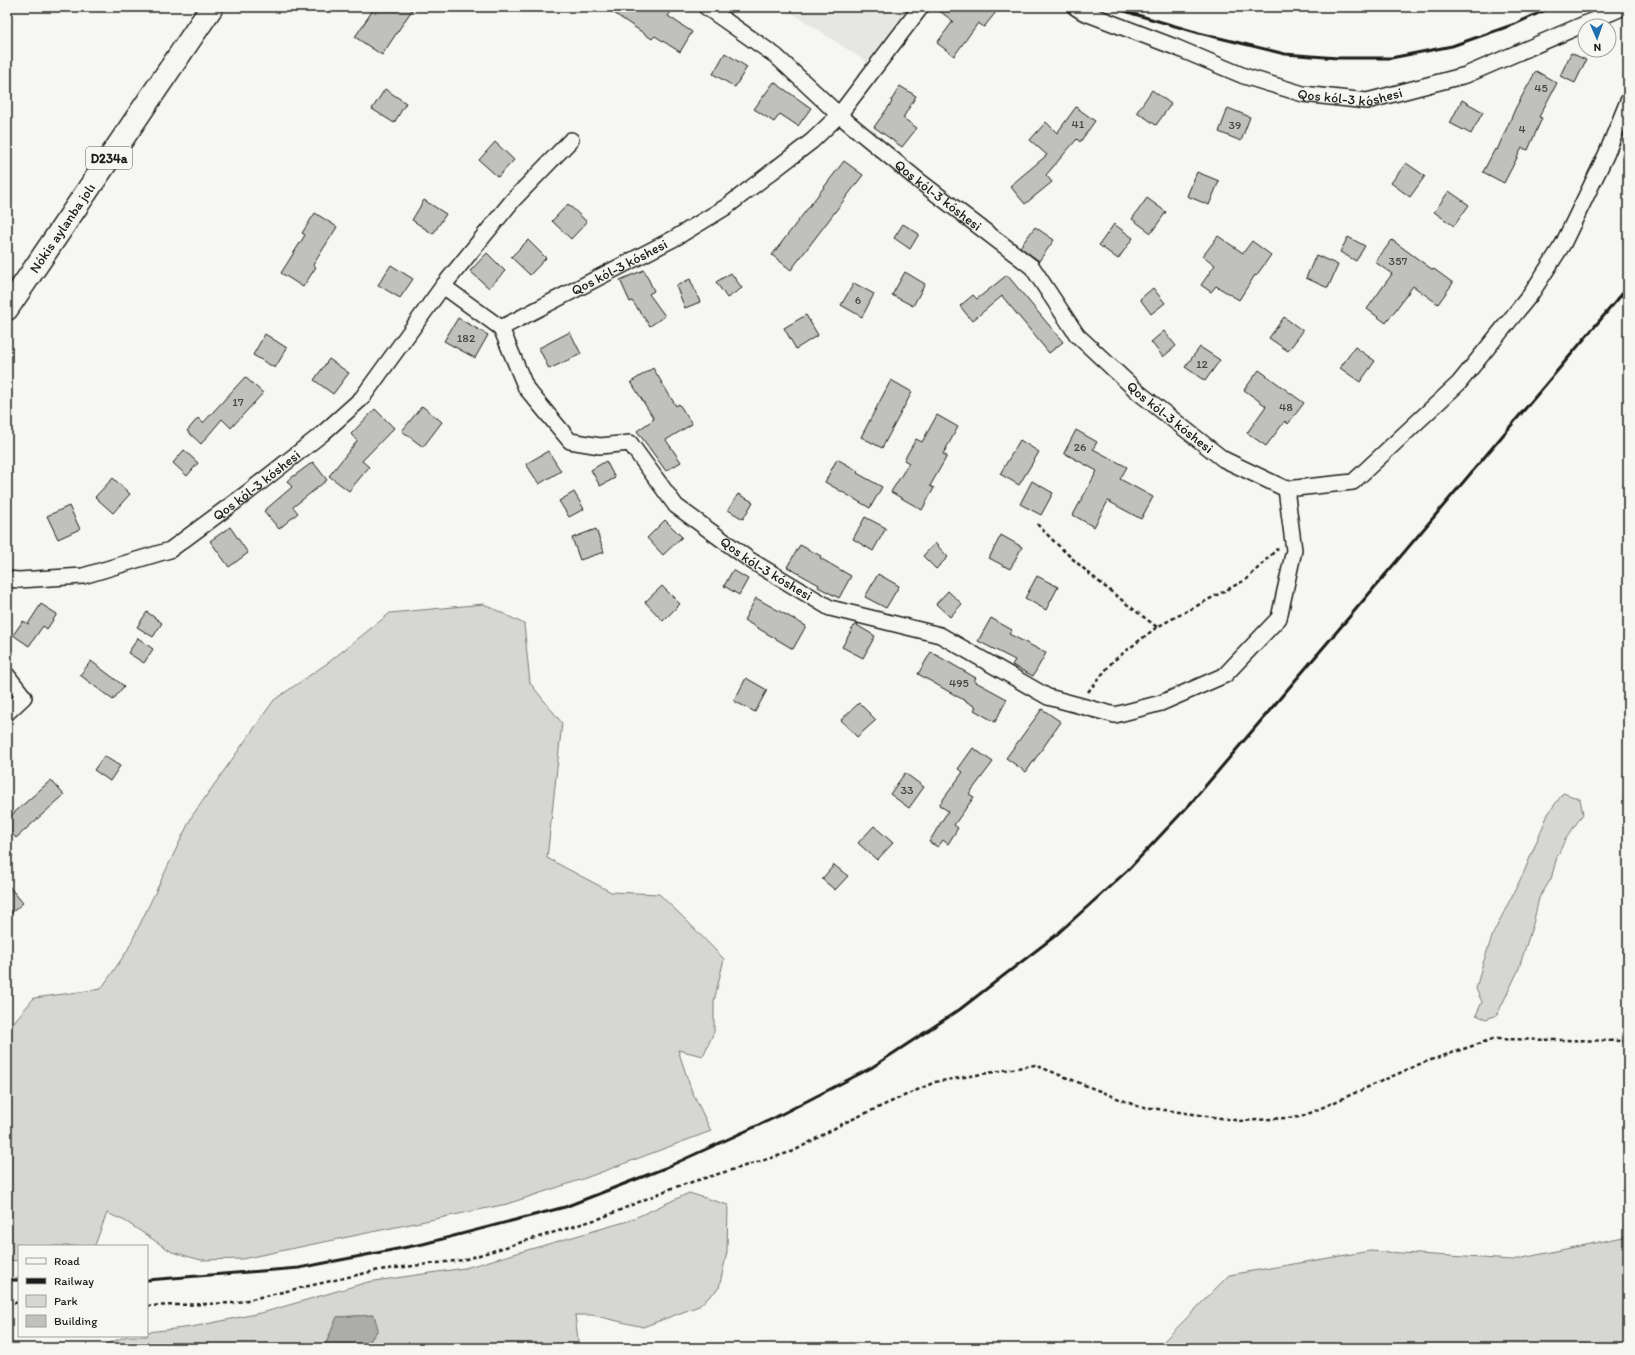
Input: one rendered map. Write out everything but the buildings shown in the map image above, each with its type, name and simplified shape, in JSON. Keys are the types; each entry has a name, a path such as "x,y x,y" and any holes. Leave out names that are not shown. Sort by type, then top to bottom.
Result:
{"main road":[{"name":"Nókis aylanba jolı","path":"7,309 212,7"}],"street":[{"path":"706,7 776,56 839,115 921,7"},
{"name":"Qos kól-3 kóshesi","path":"1075,7 1083,12 1175,47 1244,76 1303,94 1368,101 1466,75 1626,8"},
{"path":"1292,534 1286,489 1353,482 1459,383 1531,294 1563,244 1606,155 1628,101"},
{"name":"Qos kól-3 kóshesi","path":"1286,489 1223,460 1138,392 1077,336 1032,267 918,180 839,115 812,141 726,207 675,238 501,328 526,388 570,441 600,446 630,443 676,506 750,560 830,608 940,635 1048,697 1115,715 1160,703 1225,676 1279,618 1294,550 1292,534"},
{"name":"Qos kól-3 kóshesi","path":"7,579 20,580 83,576 170,550 247,493 322,434 362,398 443,286 513,200 571,140"},
{"path":"443,286 501,328"},
{"path":"7,675 24,697 7,713"}],"path":[{"path":"1037,524 1057,545 1109,591 1157,627"},
{"path":"1077,705 1113,661 1157,627 1248,579 1292,534"},
{"path":"148,1306 234,1303 379,1270 462,1260 601,1218 672,1188 794,1151 844,1123 935,1082 1035,1065 1137,1106 1241,1121 1302,1117 1422,1063 1493,1039 1628,1041"},
{"path":"7,1302 18,1303"}],"shaded area":[{"path":"783,7 909,7 867,62"},
{"path":"374,1315 378,1329 365,1348 324,1348 337,1317"}],"green space":[{"path":"484,604 524,624 530,683 562,723 547,858 611,892 659,894 724,959 714,1001 714,1032 703,1056 678,1050 691,1089 711,1131 583,1179 507,1204 242,1259 201,1260 172,1252 125,1221 107,1213 95,1245 18,1245 18,1261 7,1260 7,1030 34,998 101,989 127,951 192,816 274,700 329,662 390,613"},
{"path":"1563,793 1580,799 1583,814 1565,840 1557,857 1551,879 1539,898 1533,924 1518,971 1497,1015 1486,1019 1476,1015 1482,1002 1476,989 1482,966 1493,934 1524,872 1548,814"},
{"path":"689,1193 728,1205 727,1252 719,1288 699,1306 643,1327 592,1315 575,1315 579,1348 365,1348 378,1330 374,1315 337,1317 324,1348 96,1348 124,1337 148,1337 148,1332 192,1327 265,1312 368,1282 465,1268 628,1221"},
{"path":"1628,1236 1628,1348 1157,1348 1229,1275 1370,1251 1513,1260"}],"railway":[{"path":"1114,7 1199,33 1285,54 1338,58 1391,58 1452,46 1515,24 1552,7"},
{"path":"148,1280 299,1268 423,1244 565,1207 665,1168 772,1119 871,1068 959,1010 1055,936 1128,870 1190,804 1628,287"},
{"path":"7,1280 18,1280"}]}
